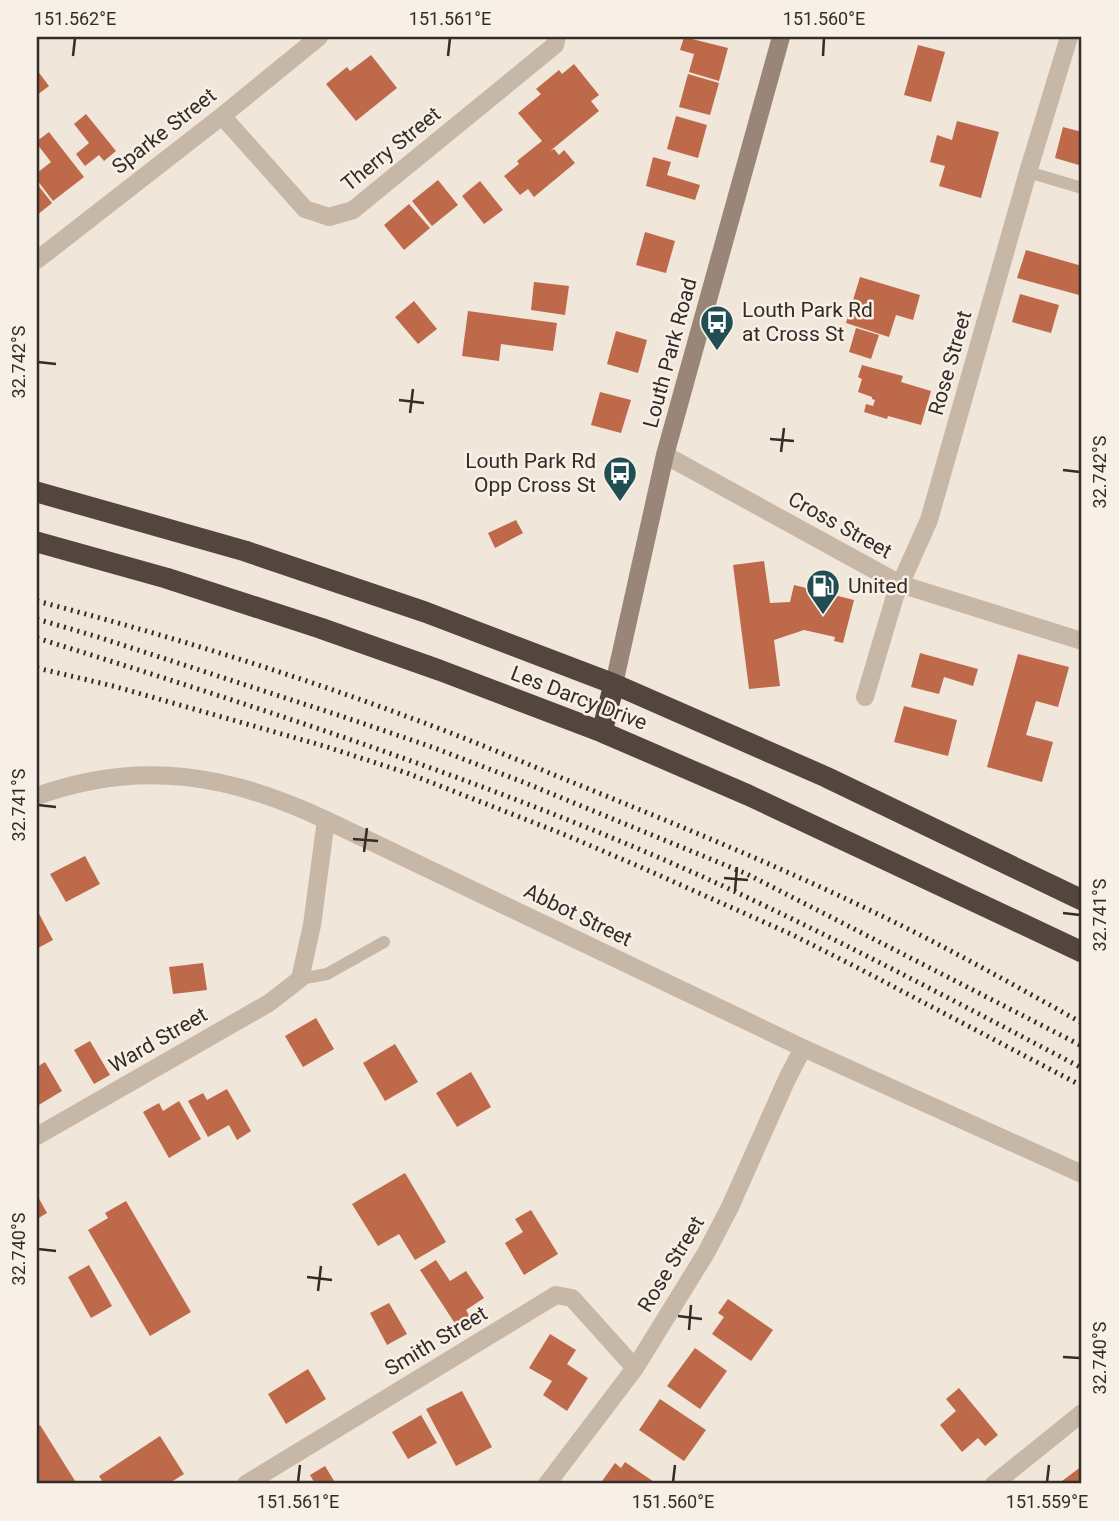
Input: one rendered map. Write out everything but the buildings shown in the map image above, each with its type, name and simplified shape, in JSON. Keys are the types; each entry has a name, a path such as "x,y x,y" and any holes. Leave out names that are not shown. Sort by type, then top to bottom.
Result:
{"highway":[{"name":"Les Darcy Drive","path":"37,492 245,551 425,612 614,684 826,776 1082,900"},
{"name":"Les Darcy Drive","path":"37,542 166,578 320,628 603,732 748,795 1082,952"},
{"path":"603,732 614,684"}],"street":[{"name":"Sparke Street","path":"37,260 222,116 318,37"},
{"name":"Therry Street","path":"222,116 305,209 329,217 353,210 555,45 557,37"},
{"name":"Louth Park Road","path":"614,684 665,455 780,37"},
{"path":"1069,37 1082,40"},
{"name":"Rose Street","path":"865,697 895,596 929,520 1069,37"},
{"name":"Cross Street","path":"665,455 900,584 1082,641"},
{"name":"Abbot Street","path":"37,796 101,779 143,775 185,776 260,792 326,820 803,1048 1082,1174"},
{"path":"300,979 312,925 326,820"},
{"name":"Ward Street","path":"37,1136 269,1003 300,979"},
{"name":"Rose Street","path":"547,1484 635,1368 716,1236 803,1048"},
{"name":"Smith Street","path":"246,1484 556,1294 572,1297 635,1368"},
{"path":"994,1484 1082,1413"}],"lane":[{"path":"1028,172 1082,188"},
{"name":"Ward Street","path":"300,979 327,974 384,942"}],"railway":[{"path":"37,601 272,669 493,750 729,847 844,898 958,955 1082,1023"},
{"path":"37,619 338,715 523,782 747,874 1082,1046"},
{"path":"37,638 372,747 620,841 798,922 1082,1068"},
{"path":"37,668 113,686 324,746 407,773 563,834 793,935 1082,1086"}],"place":[{"name":"Louth Park Rd at Cross St","path":"717,352"},
{"name":"Louth Park Rd Opp Cross St","path":"620,503"},
{"name":"United","path":"823,616"}]}
